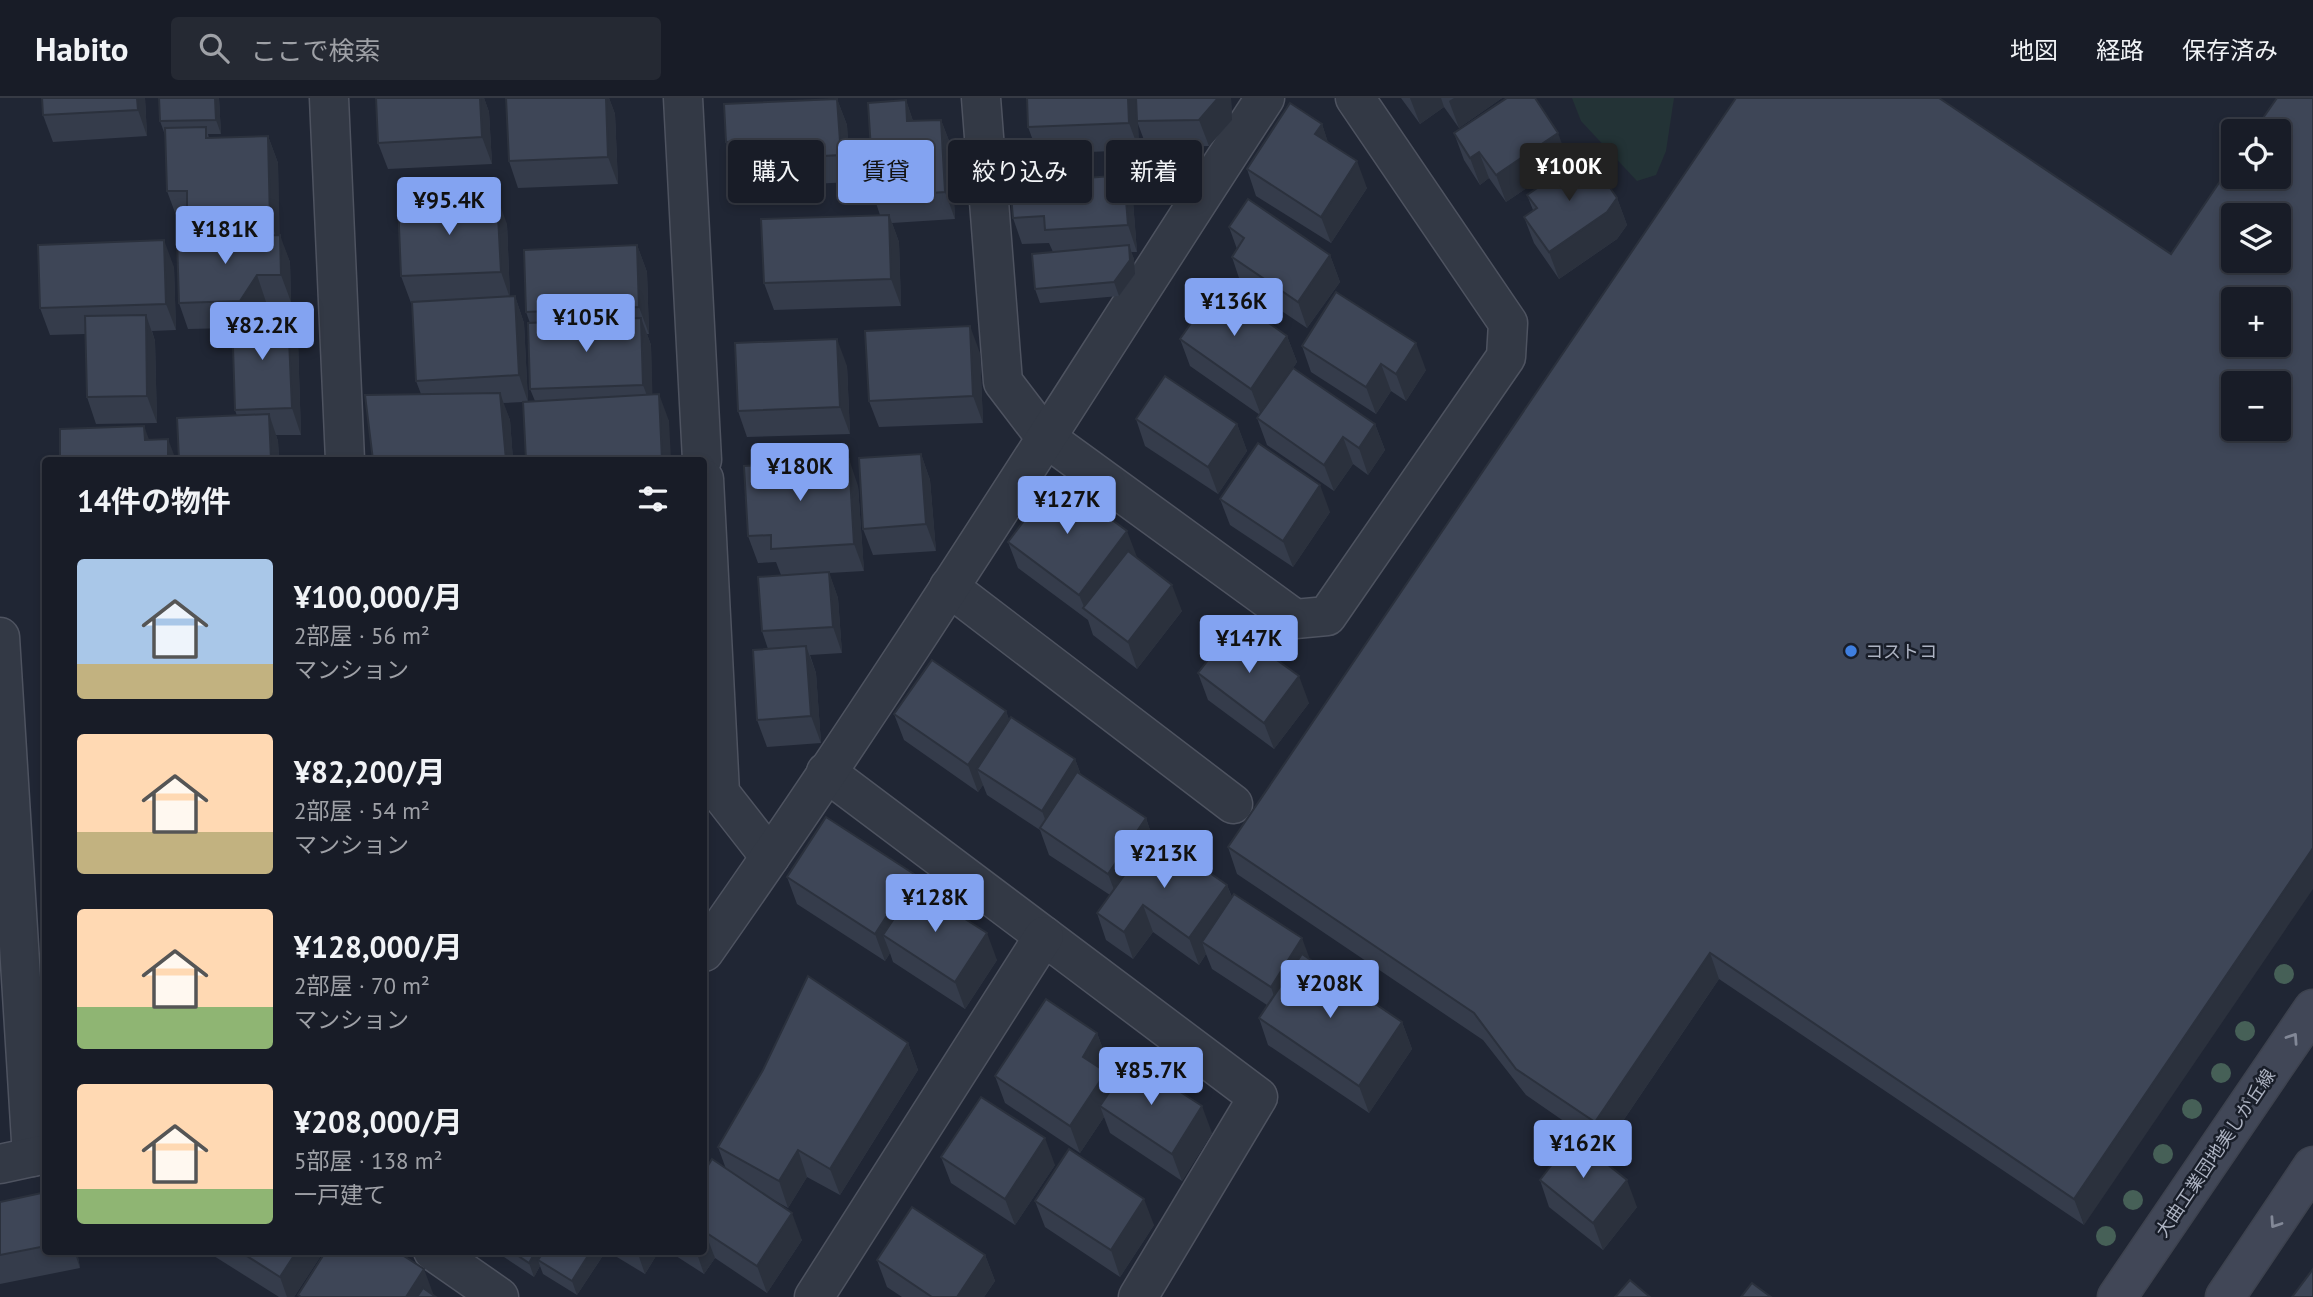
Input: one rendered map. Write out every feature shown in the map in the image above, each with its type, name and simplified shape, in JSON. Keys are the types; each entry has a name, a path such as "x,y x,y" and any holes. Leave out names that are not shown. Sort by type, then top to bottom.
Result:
{"main road":[{"name":"大曲工業団地美しが丘線","path":"2118,1297 2313,1009"},
{"path":"2225,1297 2313,1166"}],"street":[{"path":"329,98 345,457"},
{"path":"684,98 702,457"},
{"path":"981,98 1003,382 1045,437 1295,619 1327,616 1506,357 1508,323 1355,98"},
{"path":"707,948 770,858 949,587 1265,98"},
{"path":"707,539 720,793 770,858"},
{"path":"949,587 1233,804"},
{"path":"0,637 26,1158"},
{"path":"826,772 1258,1097 1138,1297"},
{"path":"814,1297 1044,936"},
{"path":"439,1255 499,1297"}],"shaded area":[{"path":"1572,98 1674,98 1666,151 1656,175 1637,181 1581,121"}],"building":[{"path":"42,98 137,98 138,110 43,115"},
{"path":"159,98 215,98 216,120 160,121"},
{"path":"376,98 480,98 482,137 378,143"},
{"path":"506,98 606,98 608,157 509,161"},
{"path":"1027,98 1128,98 1129,123 1028,127"},
{"path":"1136,98 1218,98 1199,120 1137,121"},
{"path":"1507,98 1535,98 1558,133 1496,175 1479,152 1470,158 1454,133"},
{"name":"コストコ","path":"1736,98 1939,98 2171,254 2221,180 2221,189 2291,189 2291,119 2262,119 2277,98 2313,98 2313,848 2074,1199 1710,953 1595,1122 1516,1069 1474,1013 1228,847"},
{"path":"837,99 840,140 838,155 824,156 824,140 726,142 724,104"},
{"path":"906,100 907,121 941,120 945,192 934,193 934,140 870,140 868,103"},
{"path":"1290,103 1322,124 1315,134 1357,161 1321,217 1247,169"},
{"path":"206,127 206,138 268,136 270,220 187,223 187,191 167,191 165,128"},
{"path":"1587,154 1617,198 1607,212 1549,252 1524,217 1537,208 1527,195"},
{"path":"1106,176 1106,203 1126,203 1128,225 1045,230 1044,216 1013,218 1012,203 1092,203 1092,178"},
{"path":"497,197 501,272 401,276 398,202"},
{"path":"1248,199 1330,255 1298,302 1232,257 1244,238 1229,227"},
{"path":"889,215 891,279 764,283 761,219"},
{"path":"280,235 281,275 257,275 240,301 179,303 177,239"},
{"path":"164,240 166,304 40,308 38,245"},
{"path":"637,245 639,307 526,312 524,250"},
{"path":"1129,245 1130,260 1114,282 1035,289 1032,254"},
{"path":"1217,286 1287,336 1251,389 1180,339"},
{"path":"1336,292 1416,343 1396,374 1381,364 1366,387 1302,346"},
{"path":"515,296 519,375 416,381 412,302"},
{"path":"146,315 147,396 87,397 85,316"},
{"path":"288,315 292,408 235,410 232,316"},
{"path":"641,318 643,385 530,389 528,323"},
{"path":"970,326 973,396 869,401 865,331"},
{"path":"837,339 840,407 738,411 735,343"},
{"path":"1293,368 1375,424 1359,448 1343,437 1324,465 1257,418"},
{"path":"1165,376 1237,424 1208,467 1136,419"},
{"path":"500,393 506,457 373,457 365,395"},
{"path":"659,394 662,457 526,457 523,402"},
{"path":"269,414 271,457 179,457 177,418"},
{"path":"144,426 145,440 168,439 168,457 60,457 60,429"},
{"path":"1258,443 1320,485 1283,541 1220,499"},
{"path":"921,454 926,524 863,529 859,458"},
{"path":"849,459 854,544 771,549 771,535 748,536 744,466"},
{"path":"1056,478 1127,531 1079,595 1008,542"},
{"path":"1128,551 1172,585 1128,642 1083,608"},
{"path":"829,572 833,627 762,631 758,577"},
{"path":"1233,628 1299,676 1264,723 1198,673"},
{"path":"806,646 811,716 757,720 753,650"},
{"path":"932,660 1006,711 968,765 894,714"},
{"path":"1011,717 1075,759 1042,811 977,769"},
{"path":"1077,772 1146,818 1108,874 1040,828"},
{"path":"826,817 914,874 875,934 787,877"},
{"path":"1154,834 1227,885 1189,938 1143,905 1124,932 1097,913"},
{"path":"915,887 987,933 955,982 883,935"},
{"path":"1234,894 1302,938 1271,987 1202,942"},
{"path":"1302,954 1402,1022 1359,1086 1259,1018"},
{"path":"808,976 908,1043 830,1169 798,1150 779,1181 718,1147 763,1070"},
{"path":"1046,999 1097,1033 1083,1057 1106,1072 1070,1126 995,1076"},
{"path":"1131,1060 1202,1106 1172,1154 1100,1106"},
{"path":"981,1097 1045,1138 1005,1199 941,1157"},
{"path":"1573,1137 1627,1180 1593,1223 1540,1180"},
{"path":"1069,1149 1144,1199 1111,1250 1035,1201"},
{"path":"712,1159 792,1213 757,1266 707,1233 707,1167"},
{"path":"42,1193 42,1247 0,1255 0,1202"},
{"path":"912,1207 985,1255 957,1297 932,1297 877,1260"},
{"path":"245,1255 294,1255 280,1277"},
{"path":"323,1255 402,1255 424,1269 406,1297 298,1295"},
{"path":"517,1255 534,1255 529,1263"},
{"path":"541,1255 588,1255 572,1281 538,1260"},
{"path":"2313,1269 2313,1297 2292,1297"},
{"path":"1630,1280 1650,1297 1615,1297"},
{"path":"1752,1283 1771,1297 1741,1297"},
{"path":"423,1288 436,1297 417,1297"}],"place":[{"name":"コストコ","path":"1851,651"}]}
